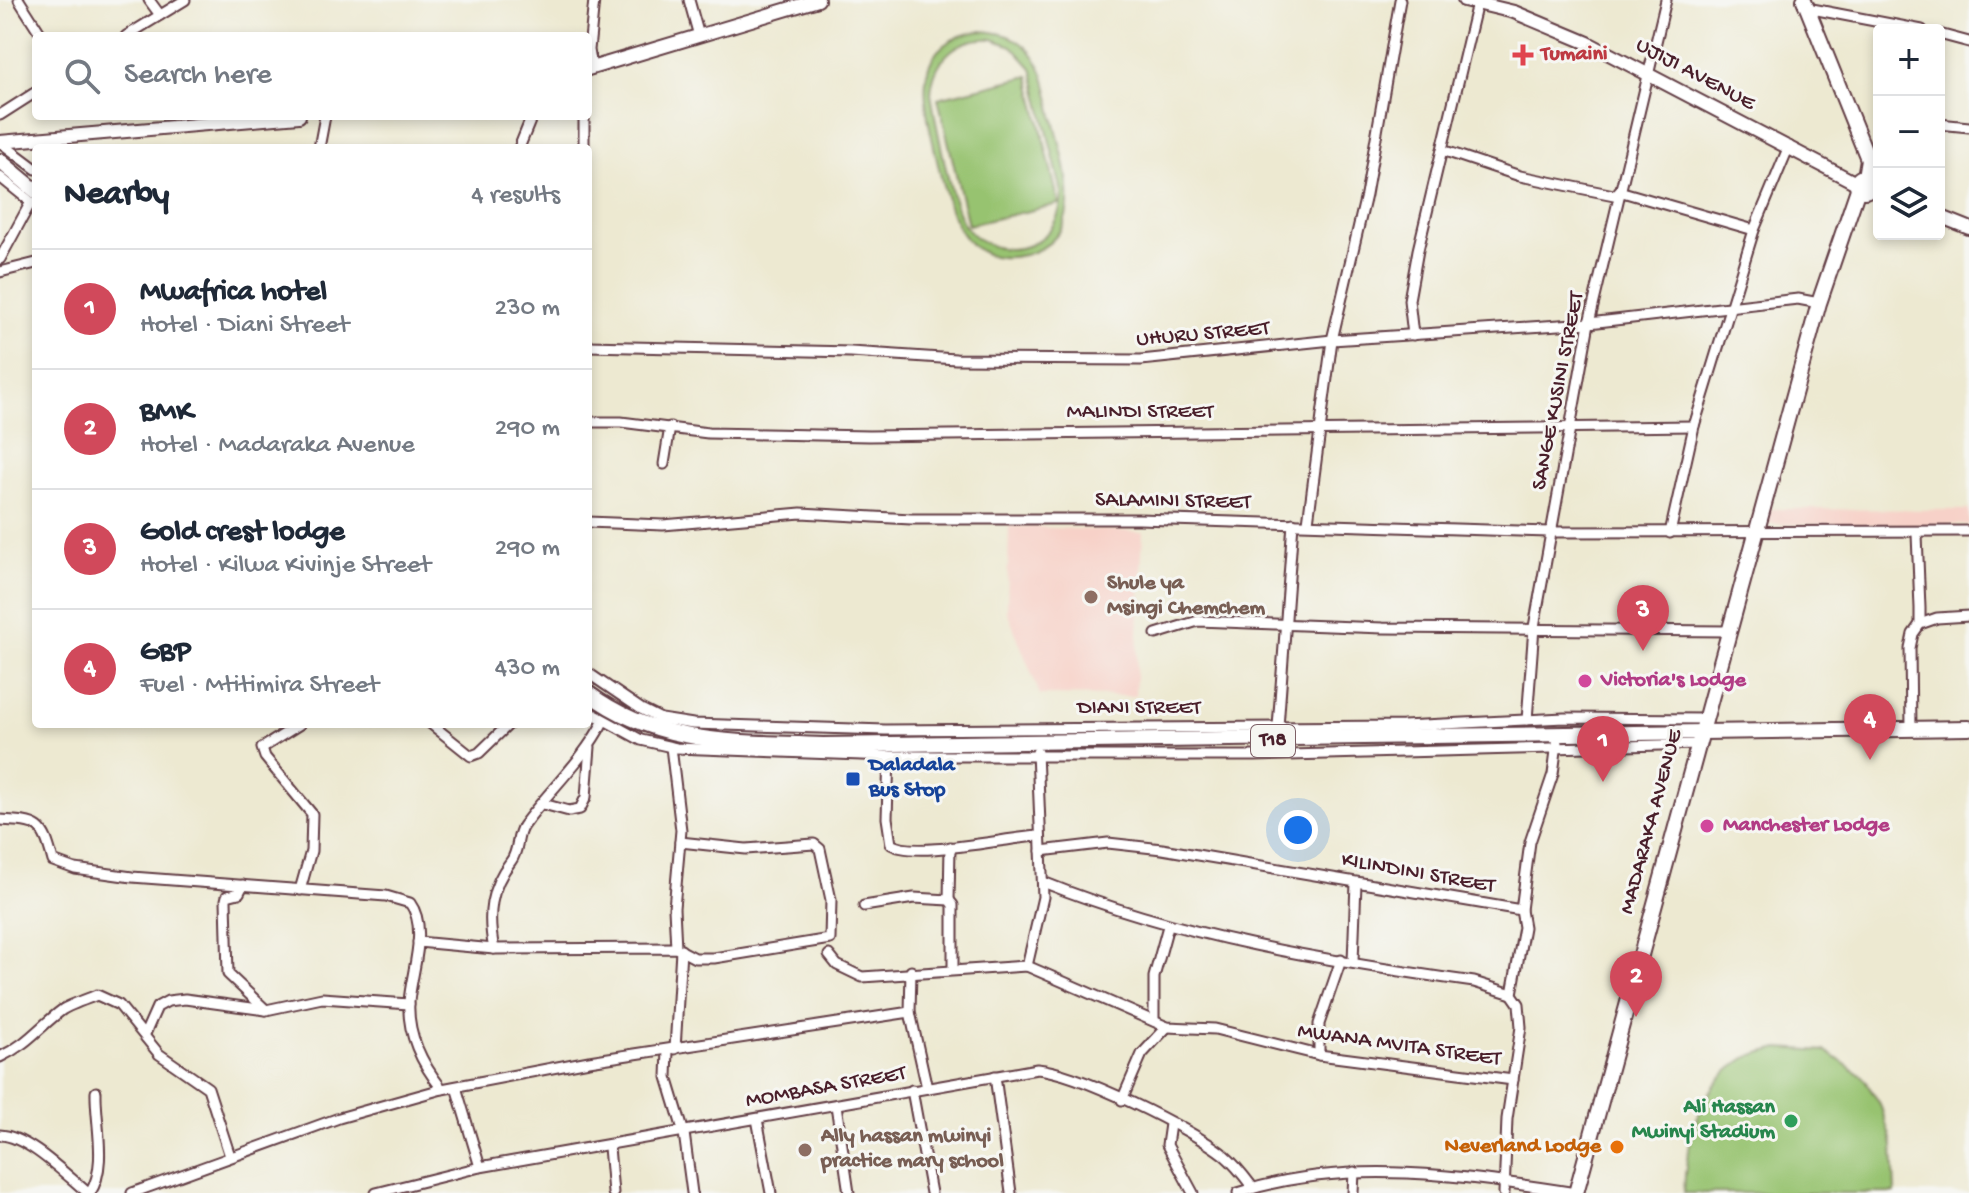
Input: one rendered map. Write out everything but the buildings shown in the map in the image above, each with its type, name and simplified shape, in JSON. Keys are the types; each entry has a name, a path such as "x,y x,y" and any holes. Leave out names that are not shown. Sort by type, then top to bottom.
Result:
{"main road":[{"path":"592,67 818,0"},
{"name":"UJIJI AVENUE","path":"1470,2 1514,6 1866,186"},
{"name":"MADARAKA AVENUE","path":"1576,1193 1819,303 1866,186 1873,155 1806,4"},
{"path":"0,142 253,120"},
{"path":"0,161 32,198"},
{"path":"1945,218 1969,228"},
{"name":"T18","path":"592,696 674,744 1037,750 1557,740 1701,731 1969,728"}],"street":[{"path":"19,0 39,32"},
{"path":"149,0 160,15"},
{"path":"132,32 185,0"},
{"path":"591,32 594,0"},
{"path":"689,0 699,36"},
{"path":"1308,522 1332,340 1366,195 1400,0"},
{"name":"SANGE KUSINI STREET","path":"1527,720 1534,627 1589,323 1666,0"},
{"path":"1413,335 1409,300 1470,2"},
{"path":"1806,4 1895,24"},
{"path":"1945,36 1969,42"},
{"path":"0,115 32,95"},
{"path":"320,144 324,120"},
{"path":"521,144 530,120"},
{"path":"584,120 584,144"},
{"path":"1945,125 1969,127"},
{"path":"0,142 32,166"},
{"path":"1670,533 1694,426 1754,230 1789,146"},
{"path":"1442,150 1520,176 1619,193 1754,230"},
{"path":"0,177 32,199"},
{"path":"0,259 32,203"},
{"path":"0,272 32,264"},
{"name":"UHURU STREET","path":"592,346 1052,361 1141,360 1332,340 1589,323 1798,299 1819,303"},
{"name":"MALINDI STREET","path":"592,422 670,427 708,433 869,436 1322,428 1694,426"},
{"path":"664,464 670,427"},
{"name":"SALAMINI STREET","path":"592,522 663,525 801,513 911,519 1308,522 1550,532 1757,530 1917,534 1969,531"},
{"path":"1278,727 1293,523"},
{"path":"1911,728 1910,648 1920,624 1917,534"},
{"path":"1920,624 1937,618 1969,616"},
{"path":"1156,634 1198,621 1728,631"},
{"name":"DIANI STREET","path":"592,676 661,719 693,724 885,730 1403,726 1527,720 1701,731"},
{"path":"592,714 641,740 674,744 889,756 1037,750 1038,836 1043,882 1027,966"},
{"path":"494,949 489,928 492,896 503,868 516,850 521,828 590,747 603,722"},
{"path":"294,728 262,748 265,757 312,814 311,851 300,890"},
{"path":"436,728 471,756 479,753 505,728"},
{"path":"1521,910 1530,842 1553,774 1557,740"},
{"path":"674,744 680,842 674,908 678,949 672,1049 667,1077 684,1133 692,1193"},
{"path":"543,804 569,811 580,809 586,797 590,747"},
{"path":"889,756 887,818 891,844 900,850 914,852 1038,836"},
{"path":"0,820 37,824 46,833 56,864 132,877 401,897 415,910 418,942 409,1004 417,1050 442,1089"},
{"path":"418,942 494,949 678,949 704,958 764,953 830,939 833,934 823,858 814,844 746,849 680,842"},
{"name":"KILINDINI STREET","path":"1041,851 1086,844 1133,845 1521,910 1524,927 1512,994 1522,1013 1513,1080"},
{"path":"950,847 953,968"},
{"path":"1043,882 1168,926 1221,940 1474,982 1512,994"},
{"path":"1353,961 1356,883"},
{"path":"243,885 239,893 229,895 226,900 228,974 266,1010"},
{"path":"864,906 914,898 949,900"},
{"path":"1154,1021 1154,977 1168,926"},
{"name":"MWANA MVITA STREET","path":"829,955 837,965 855,976 1027,966 1167,1027 1215,1029 1319,1055 1513,1080 1504,1156 1504,1193"},
{"path":"1319,1055 1319,1024 1341,960"},
{"path":"911,971 910,1012 927,1088"},
{"path":"0,1057 30,1041 65,1008 77,1007 97,995 111,999 145,1034 159,1054 208,1088 230,1156"},
{"path":"145,1034 154,1011 168,1001 202,999 266,1010 322,998 409,1004"},
{"path":"132,1193 339,1118 442,1089 512,1074 910,1012"},
{"path":"1122,1100 1142,1054 1167,1027"},
{"name":"MOMBASA STREET","path":"376,1193 480,1167 609,1147 912,1090 1052,1070 1069,1074 1122,1100 1222,1154 1253,1188"},
{"path":"995,1076 1011,1193"},
{"path":"456,1087 480,1167"},
{"path":"912,1090 931,1193"},
{"path":"0,1135 10,1135 26,1144 89,1193 95,1183 99,1135 96,1092"},
{"path":"836,1105 849,1193"},
{"path":"757,1119 771,1193"},
{"path":"1170,1124 1167,1145 1193,1193"},
{"path":"609,1147 613,1193"},
{"path":"1238,1193 1354,1172 1505,1182 1576,1193"},
{"path":"1353,1193 1354,1172"}],"shaded area":[{"path":"1767,509 1969,510 1969,525 1767,524"},
{"path":"1009,526 1143,532 1135,696 1040,695 1007,611"}],"green space":[{"path":"981,31 999,33 1016,40 1033,54 1045,81 1067,178 1066,217 1058,233 1045,246 1024,255 1001,257 984,253 970,243 959,229 945,193 931,136 925,96 926,77 931,61 941,47 957,37","holes":["979,39 992,39 1012,46 1032,68 1062,193 1060,209 1045,235 1032,244 1005,249 979,239 965,226 960,216 931,94 936,70 958,46"]},
{"path":"1029,76 1059,204 968,225 938,98"},
{"name":"Ali Hassan Mwinyi Stadium","path":"1779,1048 1826,1051 1862,1076 1880,1104 1893,1146 1895,1193 1684,1193 1691,1139 1696,1121 1713,1088 1724,1074 1743,1060"}],"place":[{"name":"Tumaini","path":"1523,55"},
{"name":"Shule ya Msingi Chemchem","path":"1091,597"},
{"name":"Gold crest lodge","path":"1643,651"},
{"name":"Victoria's Lodge","path":"1585,681"},
{"name":"GBP","path":"1870,760"},
{"name":"Daladala Bus Stop","path":"853,779"},
{"name":"Mwafrica hotel","path":"1603,782"},
{"name":"Manchester Lodge","path":"1707,826"},
{"name":"BMK","path":"1636,1017"},
{"name":"Ali Hassan Mwinyi Stadium","path":"1791,1121"},
{"name":"Neverland Lodge","path":"1617,1147"},
{"name":"Ally hassan mwinyi practice mary school","path":"805,1150"}]}
